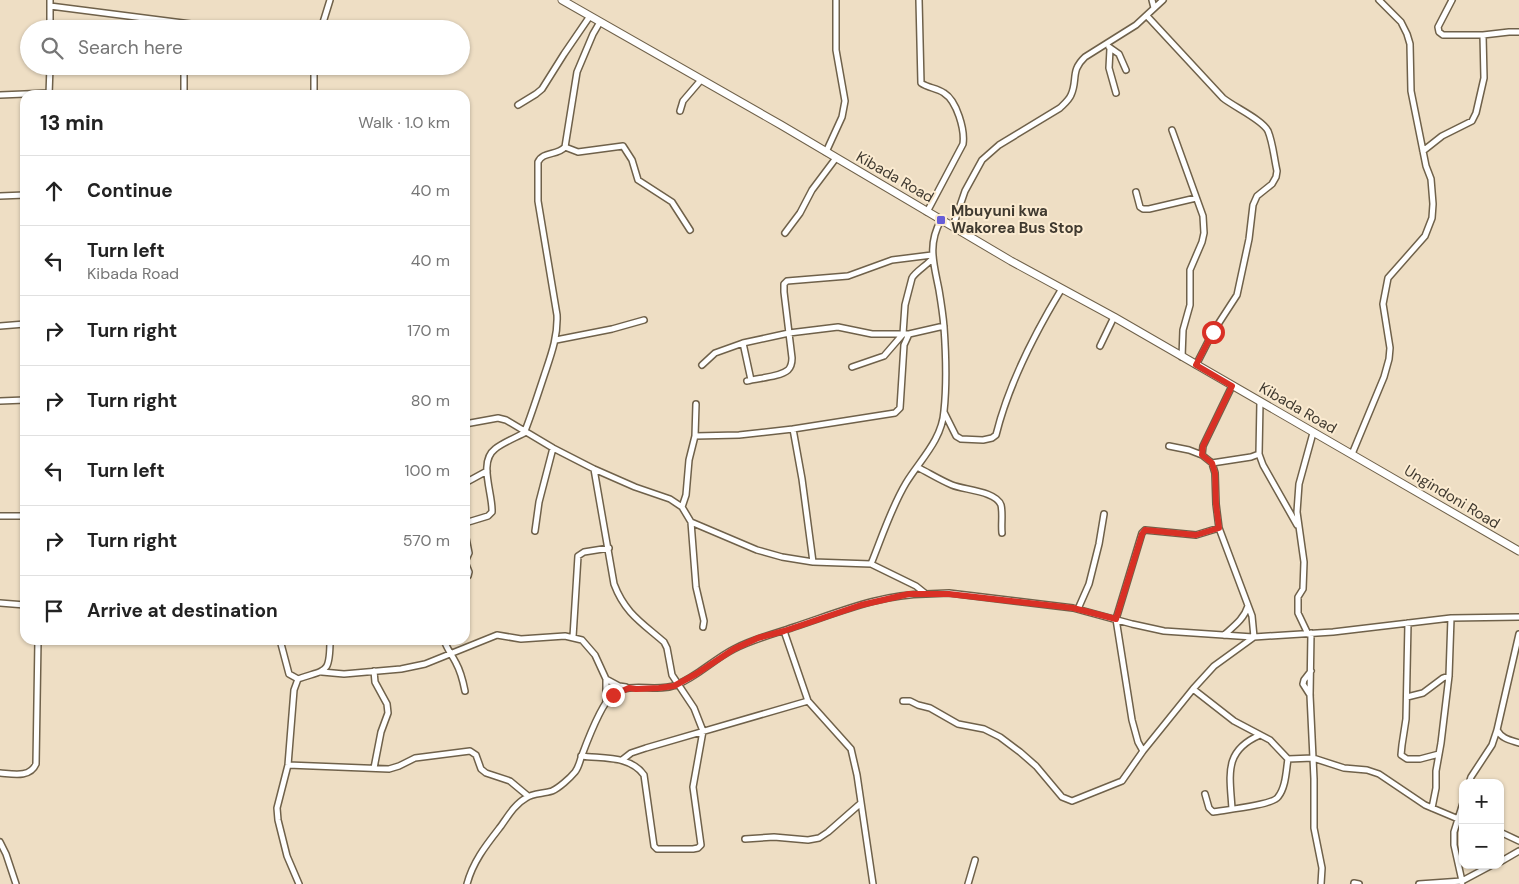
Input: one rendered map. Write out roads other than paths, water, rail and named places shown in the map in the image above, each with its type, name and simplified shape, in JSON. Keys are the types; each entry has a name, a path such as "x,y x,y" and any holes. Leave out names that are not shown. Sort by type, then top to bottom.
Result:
{"main road":[{"name":"Kibada Road","path":"562,0 1062,290 1114,317 1371,465"},
{"name":"Ungindoni Road","path":"1371,465 1519,552"}],"street":[{"path":"50,0 50,20"},
{"path":"324,20 330,0"},
{"path":"826,152 842,117 845,100 836,50 836,0"},
{"path":"919,0 921,83 926,87 942,91 953,102 964,137 927,212"},
{"path":"1152,0 1154,8"},
{"path":"953,226 965,191 982,160 999,145 1060,108 1072,94 1078,64 1085,57 1136,25 1162,0"},
{"path":"1352,454 1384,377 1389,359 1390,348 1383,304 1388,278 1425,236 1432,218 1433,204 1431,179 1426,166 1411,91 1410,44 1401,22 1379,0"},
{"path":"1452,0 1438,27 1439,32 1443,35 1483,35 1519,32"},
{"path":"50,6 144,20"},
{"path":"518,105 542,89 590,16"},
{"path":"1147,16 1223,98 1233,106 1254,117 1267,130 1277,171 1272,184 1257,196 1253,205 1249,239 1237,295 1213,332 1196,365"},
{"path":"470,521 488,516 492,512 487,459 494,450 525,432 556,340 558,328 557,315 538,201 538,162 540,158 562,151 565,148 577,72 600,22"},
{"path":"1423,151 1442,136 1472,121 1476,114 1484,78 1483,35"},
{"path":"1106,44 1110,49 1119,54 1126,70"},
{"path":"1110,49 1109,68 1116,93"},
{"path":"49,90 50,75"},
{"path":"184,75 184,90"},
{"path":"314,75 314,90"},
{"path":"680,111 683,101 701,80"},
{"path":"0,95 20,95"},
{"path":"1172,130 1202,216 1204,233 1190,270 1190,305 1183,330 1182,357"},
{"path":"565,148 578,152 623,146 632,160 638,180 672,202 690,230"},
{"path":"785,233 800,213 812,190 836,158"},
{"path":"1136,192 1140,207 1143,209 1196,198"},
{"path":"0,196 20,195"},
{"path":"872,564 894,505 905,484 931,449 938,435 944,412 946,379 944,326 940,292 932,257 934,237 941,220"},
{"path":"743,343 749,380 788,370 792,358 784,292 784,284 787,281 848,276 892,260 932,257"},
{"path":"695,436 739,435 793,429 895,413 900,408 906,334 905,305 914,274 924,267 932,257"},
{"path":"944,412 956,436 961,440 983,440 996,436 1002,410 1039,327 1062,290"},
{"path":"1100,346 1114,317"},
{"path":"556,340 612,330 644,320"},
{"path":"0,326 20,324"},
{"path":"702,365 715,353 743,343 790,333 838,327 872,334 906,334 944,326"},
{"path":"852,367 884,356 906,334"},
{"path":"1202,455 1203,446 1232,386"},
{"path":"0,401 20,400"},
{"path":"1260,402 1259,454 1280,497 1298,527"},
{"path":"682,507 686,495 689,460 695,436 696,404"},
{"path":"470,423 498,418 512,423 553,448 594,469 635,487 670,499 682,507 691,522 696,587 704,620 703,627"},
{"path":"793,429 802,479 812,562"},
{"path":"1313,433 1299,484 1296,512 1304,562 1303,589 1298,597 1298,613 1309,634 1314,828 1322,868 1321,884"},
{"path":"1169,446 1202,455 1212,463 1215,473 1219,528 1252,616 1254,637"},
{"path":"535,531 539,502 553,448"},
{"path":"1212,463 1259,454"},
{"path":"917,467 955,486 987,494 995,498 1001,504 1002,533"},
{"path":"581,756 622,760 641,770 644,775 654,846 657,849 693,849 701,845 693,787 703,731 694,708 672,675 667,648 664,642 628,611 614,584 594,469"},
{"path":"470,480 487,471"},
{"path":"1078,609 1089,584 1104,514"},
{"path":"0,516 20,516"},
{"path":"691,522 769,554 812,562 872,564 916,586 926,594"},
{"path":"1143,751 1138,742 1132,720 1116,619 1142,534 1145,530 1196,535 1219,528"},
{"path":"573,637 578,556 584,552 608,548"},
{"path":"606,679 619,686 636,689 674,686 734,649 758,638 861,605 909,594 949,594 1078,609 1164,631 1254,637 1333,632 1451,618 1519,617"},
{"path":"0,603 20,604"},
{"path":"1224,635 1242,619 1246,614 1248,606"},
{"path":"1432,808 1436,788 1436,771 1448,676 1451,618"},
{"path":"1408,623 1407,697 1402,755 1407,759 1420,759 1439,754"},
{"path":"784,631 808,701 851,749 857,775 873,884"},
{"path":"1470,779 1492,745 1519,634"},
{"path":"470,644 497,635 521,639 558,636 582,640 595,655 606,679 606,702"},
{"path":"903,700 930,708 958,724 984,729 1000,737 1036,766 1062,797 1072,801 1122,781 1143,751 1193,688 1214,666 1254,637"},
{"path":"0,774 29,773 36,764 38,645"},
{"path":"281,645 290,674 298,679 322,672 344,674 401,669 425,664 469,645"},
{"path":"322,672 330,661 330,645"},
{"path":"446,645 462,677 465,691"},
{"path":"374,671 375,682 386,704 388,713 381,732 374,768"},
{"path":"1407,697 1423,693 1448,676"},
{"path":"298,679 294,690 288,765 277,808 287,856 299,884"},
{"path":"467,884 470,871 489,840 518,803 528,796 554,791 574,773 591,731 606,702 613,695 629,688"},
{"path":"1193,688 1234,721 1270,740 1288,759 1313,758 1344,768 1367,770 1379,774 1432,808 1459,821"},
{"path":"622,760 631,753 646,748 808,701"},
{"path":"1497,730 1506,739 1519,743"},
{"path":"1232,809 1230,781 1233,758 1247,742 1260,735"},
{"path":"288,765 389,769 415,758 470,751 476,755 481,769 486,774 510,781 528,796"},
{"path":"1205,794 1209,808 1213,812 1275,801 1284,785 1288,759"},
{"path":"745,839 774,837 808,840 818,838 828,832 861,803"},
{"path":"1459,824 1454,845 1462,882"},
{"path":"1504,834 1519,841"},
{"path":"0,842 16,884"},
{"path":"1504,860 1519,851"},
{"path":"968,884 975,860"},
{"path":"1419,884 1462,882 1486,869"}],"place":[{"name":"Mbuyuni kwa Wakorea Bus Stop","path":"941,220"}]}
